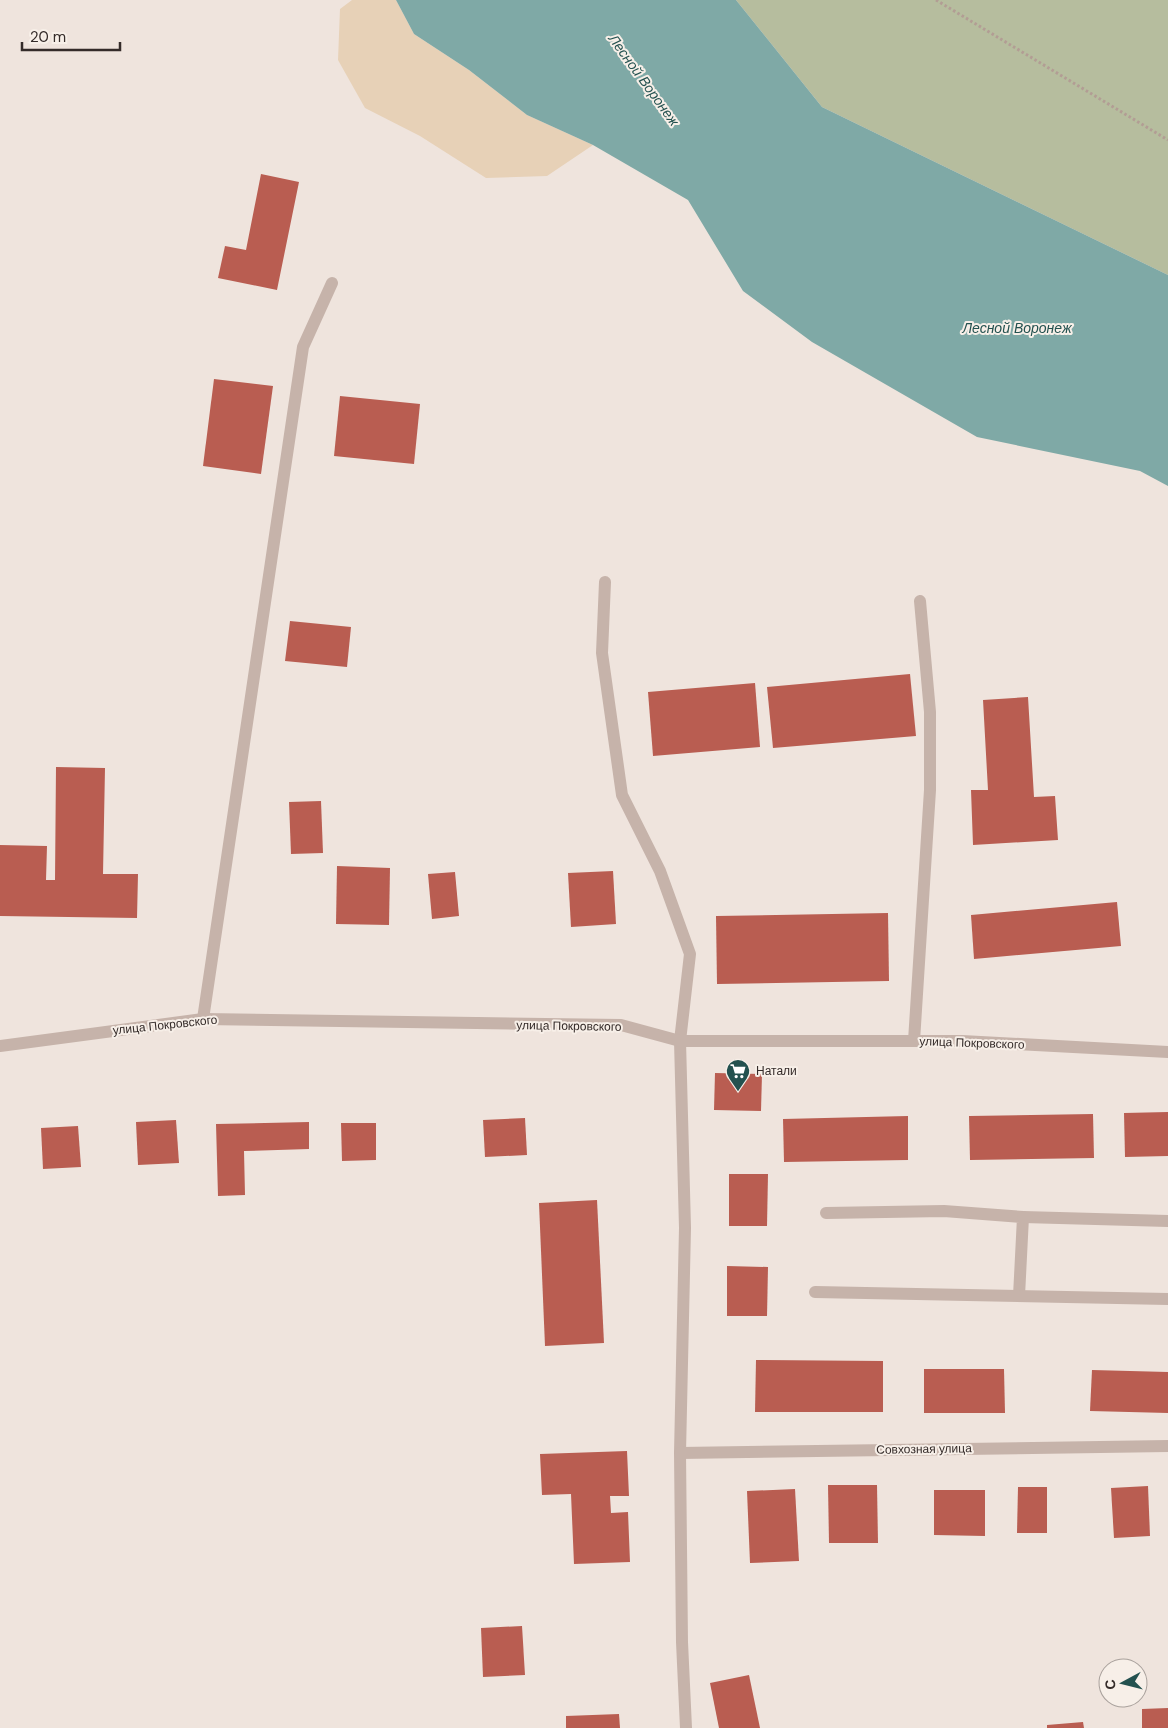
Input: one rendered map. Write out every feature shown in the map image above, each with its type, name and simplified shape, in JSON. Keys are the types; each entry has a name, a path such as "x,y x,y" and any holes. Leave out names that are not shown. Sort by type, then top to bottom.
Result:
{"street":[{"path":"203,1019 303,348 332,283"},
{"path":"605,582 602,653 622,794 660,872 690,954 680,1041 685,1228 680,1453 682,1642 686,1728"},
{"path":"914,1041 930,790 930,712 920,601"},
{"name":"улица Покровского","path":"0,1046 203,1019 620,1025 680,1041 962,1042 1168,1052"},
{"path":"826,1213 944,1212 1024,1217 1168,1221"},
{"path":"1019,1296 1024,1217"},
{"path":"815,1292 1168,1299"},
{"name":"Совхозная улица","path":"680,1453 1168,1446"}],"path":[{"path":"936,0 1168,140"}],"green space":[{"path":"736,0 1168,0 1168,275 822,107"}],"sand":[{"path":"352,0 396,0 414,34 469,70 527,115 593,145 547,176 486,178 420,136 365,108 338,60 340,9"}],"water":[{"name":"Лесной Воронеж","path":"396,0 736,0 822,107 1168,275 1168,486 1140,471 977,437 812,342 743,291 688,200 593,145 527,115 469,70 414,34"}],"building":[{"path":"261,174 299,182 277,290 218,278 225,246 246,250"},
{"path":"214,379 273,386 261,474 203,466"},
{"path":"340,396 420,404 414,464 334,456"},
{"path":"290,621 351,627 347,667 285,661"},
{"path":"910,674 916,736 773,748 767,687"},
{"path":"755,683 760,747 653,756 648,692"},
{"path":"1028,697 1034,797 1055,796 1058,840 973,845 971,790 988,790 983,700"},
{"path":"56,767 105,768 103,874 138,874 137,918 0,916 0,845 47,846 46,880 55,880"},
{"path":"321,801 323,853 291,854 289,802"},
{"path":"337,866 390,868 389,925 336,924"},
{"path":"613,871 616,924 571,927 568,873"},
{"path":"455,872 459,916 432,919 428,874"},
{"path":"1117,902 1121,946 974,959 971,915"},
{"path":"888,913 889,981 717,984 716,916"},
{"name":"Натали","path":"715,1073 762,1074 761,1111 714,1110"},
{"path":"1168,1112 1168,1156 1125,1157 1124,1113"},
{"path":"1093,1114 1094,1158 970,1160 969,1116"},
{"path":"908,1116 908,1160 784,1162 783,1119"},
{"path":"525,1118 527,1155 485,1157 483,1120"},
{"path":"176,1120 179,1163 138,1165 136,1122"},
{"path":"309,1122 309,1149 244,1151 245,1195 218,1196 216,1124"},
{"path":"341,1123 376,1123 376,1160 342,1161"},
{"path":"78,1126 81,1167 43,1169 41,1128"},
{"path":"729,1174 768,1174 767,1226 729,1226"},
{"path":"597,1200 604,1343 545,1346 539,1203"},
{"path":"727,1266 768,1267 767,1316 727,1316"},
{"path":"756,1360 883,1361 883,1412 755,1412"},
{"path":"924,1369 1004,1369 1005,1413 924,1413"},
{"path":"1092,1370 1168,1372 1168,1413 1090,1411"},
{"path":"627,1451 629,1496 610,1496 611,1513 628,1512 630,1562 574,1564 571,1494 542,1495 540,1454"},
{"path":"828,1485 877,1485 878,1543 829,1543"},
{"path":"1148,1486 1150,1536 1114,1538 1111,1488"},
{"path":"1018,1487 1047,1487 1047,1533 1017,1533"},
{"path":"795,1489 799,1561 750,1563 747,1491"},
{"path":"934,1490 985,1490 985,1536 934,1535"},
{"path":"522,1626 525,1675 483,1677 481,1628"},
{"path":"749,1675 760,1728 719,1728 710,1683"},
{"path":"1168,1708 1168,1728 1142,1728 1142,1709"},
{"path":"619,1714 620,1728 566,1728 566,1716"},
{"path":"1083,1722 1084,1728 1047,1728 1047,1725"}],"place":[{"name":"Натали","path":"738,1092"}]}
